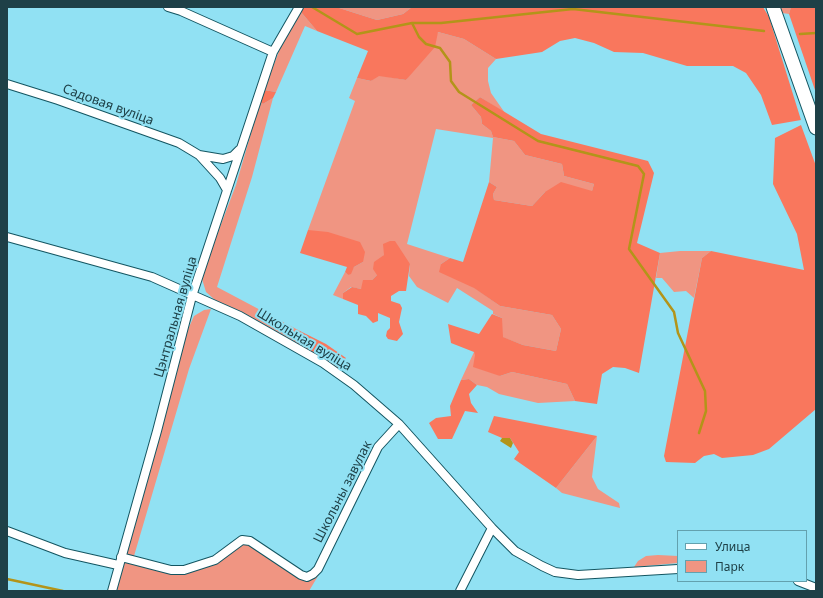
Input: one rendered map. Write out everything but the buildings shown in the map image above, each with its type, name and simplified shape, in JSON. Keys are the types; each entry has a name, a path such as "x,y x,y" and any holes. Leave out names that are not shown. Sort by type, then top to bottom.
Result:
{"main road":[{"path":"773,7 816,128"}],"street":[{"path":"168,7 203,20 273,52"},
{"name":"Цэнтральная вуліца","path":"112,591 118,565 157,431 192,296 273,52 299,7"},
{"name":"Садовая вуліца","path":"7,84 58,100 179,143 199,155 220,178 227,190"},
{"name":"Садовая вуліца","path":"199,155 223,159 233,156 240,150"},
{"name":"Школьная вуліца","path":"7,237 152,277 240,316 323,363 354,385 399,424 492,528 515,551 548,569 578,575 599,575 677,569"},
{"name":"Школьны завулак","path":"121,557 171,570 184,570 215,560 242,540 250,541 301,575 307,576 313,574 318,569 378,447 399,424"},
{"path":"460,591 492,528"},
{"path":"7,531 65,553 118,565"},
{"path":"801,582 816,588"}],"green space":[{"path":"336,7 412,7 403,14 377,20"},
{"path":"779,7 791,7 789,14 782,13"},
{"path":"301,12 317,31 305,26 276,92 264,90 281,46"},
{"path":"438,32 464,39 496,59 488,68 488,81 491,93 505,113 480,97 471,105 481,117 482,124 491,131 493,137 514,141 525,155 562,164 564,176 594,184 592,191 545,192 532,206 494,200 493,194 497,187 489,182 493,138 436,129 407,244 450,258 441,264 500,306 552,315 561,329 556,351 523,345 502,337 502,318 493,314 493,311 457,288 448,303 417,287 409,276 410,264 384,255 377,275 361,289 351,287 343,293 343,299 333,295 345,272 348,275 354,267 363,262 308,230 355,101 349,98 357,78 371,81 378,75 406,80"},
{"path":"273,98 252,177 217,287 300,331 295,335 293,341 242,312 215,300 206,292 202,279 204,269 236,185 260,102 263,104"},
{"path":"680,251 711,251 702,258 694,298 686,291 674,292 662,278 656,278 660,253"},
{"path":"211,309 189,369 134,556 132,557 126,554 185,336 194,316 204,310"},
{"path":"474,352 500,376 512,372 567,384 575,401 538,403 499,394 487,387 477,385 469,379 461,380"},
{"path":"597,436 592,477 598,489 619,503 620,508 562,493 556,488"},
{"path":"242,543 251,544 308,580 318,576 309,591 117,591 123,562 184,573"},
{"path":"646,556 677,556 677,563 634,567 638,561"}],"shaded area":[{"path":"304,7 336,7 377,20 403,14 412,7 763,7 769,17 801,120 772,125 761,95 746,73 733,66 687,66 643,53 614,52 594,43 575,38 560,41 542,52 496,59 464,39 438,32 435,47 406,80 379,76 371,81 357,78 368,51 317,31 301,12"},
{"path":"791,7 816,7 816,93 789,14"},
{"path":"264,90 276,92 273,98 263,104 260,102"},
{"path":"480,97 541,134 648,161 654,173 637,243 660,253 639,373 625,368 613,367 602,374 597,404 575,401 567,384 512,372 500,376 473,367 474,352 451,343 448,324 479,334 492,314 502,318 503,337 523,345 556,351 561,329 552,315 500,306 474,288 439,272 441,264 450,258 463,262 489,182 497,187 493,194 494,200 532,206 545,192 561,182 592,191 594,184 564,176 562,164 525,155 514,141 493,137 491,131 482,124 481,117 471,105"},
{"path":"801,125 816,166 816,409 769,449 753,455 722,458 714,454 704,456 695,463 666,462 664,456 702,258 711,251 804,270 797,234 773,184 775,138"},
{"path":"308,230 328,232 360,242 365,252 363,262 354,267 351,274 348,275 345,272 347,267 300,253"},
{"path":"390,241 395,241 410,264 406,291 399,291 391,296 391,301 400,304 402,308 399,322 403,334 397,341 388,339 386,336 387,331 390,328 390,318 378,313 378,321 373,323 366,316 358,314 358,305 343,299 343,293 352,287 361,289 363,280 372,280 377,275 373,269 374,262 384,255 383,244"},
{"path":"300,331 326,344 346,358 342,362 344,368 340,371 293,341 295,335"},
{"path":"469,379 477,385 469,394 471,403 478,413 465,411 452,439 438,439 429,423 436,418 451,416 450,406 461,380"},
{"path":"494,416 597,436 556,488 514,459 519,452 510,438 502,438 488,432"},
{"path":"502,438 510,438 513,443 511,448 500,441"}],"waterway":[{"path":"312,7 357,34 412,23 441,23 573,9 764,31"},
{"path":"412,23 419,37 426,44 440,48 450,62 451,81 459,92 538,141 638,166 644,174 629,249 674,312 678,333 705,391 706,411 699,433"},
{"path":"800,34 816,33"},
{"path":"7,579 63,591"}]}
